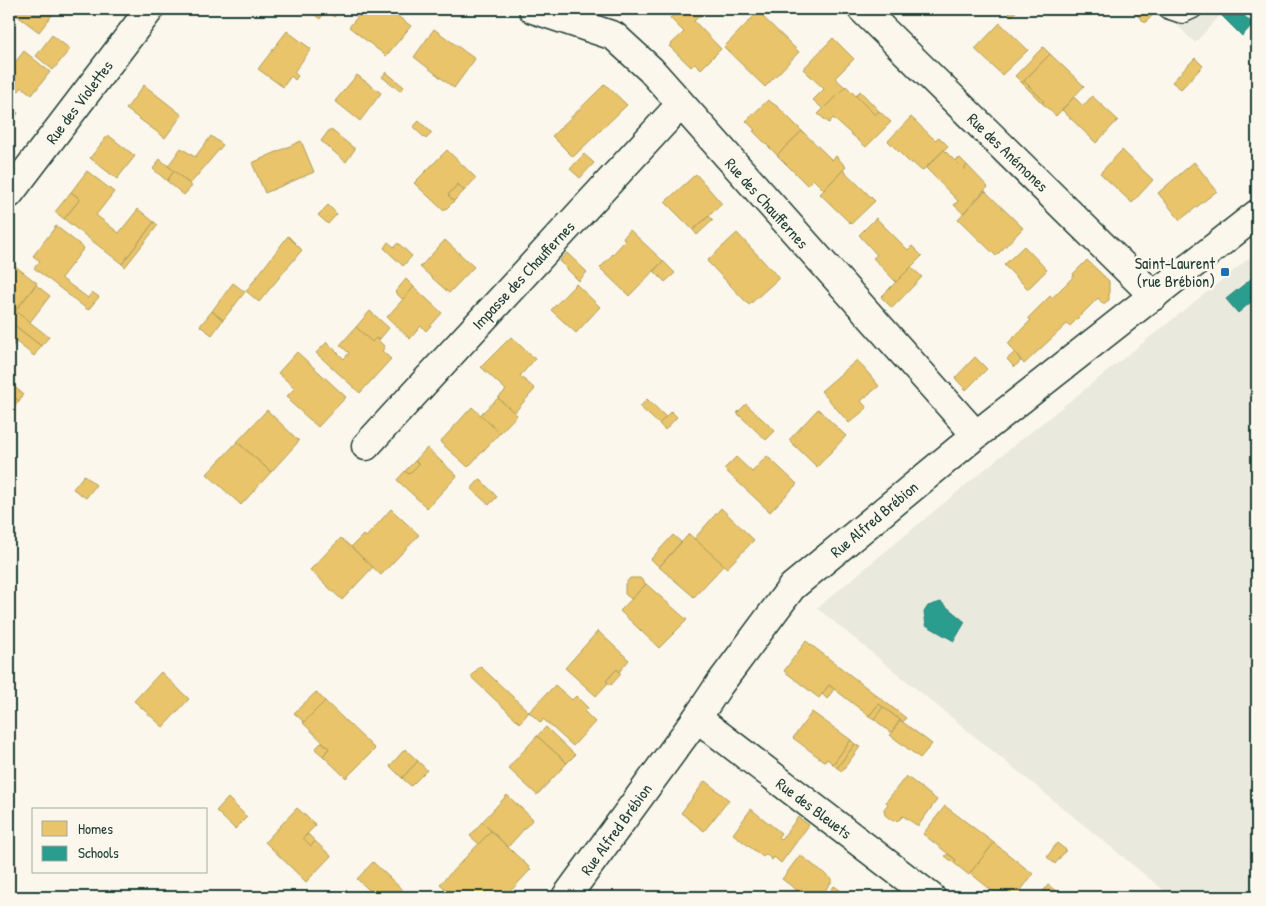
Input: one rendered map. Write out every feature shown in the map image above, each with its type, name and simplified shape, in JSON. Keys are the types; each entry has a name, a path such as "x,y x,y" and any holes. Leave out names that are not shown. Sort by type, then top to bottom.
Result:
{"street":[{"name":"Rue des Violettes","path":"9,194 150,9"},
{"name":"Rue des Chauffernes","path":"533,9 614,36 651,70 680,105 976,435"},
{"name":"Rue des Anémones","path":"862,9 1154,296"},
{"name":"Impasse des Chauffernes","path":"366,446 680,105"},
{"name":"Rue Alfred Brébion","path":"566,897 697,718 719,684 792,587 976,435 1257,214"},
{"name":"Rue des Bleuets","path":"697,718 931,897"}],"lane":[{"path":"1167,9 1182,14 1193,9"}],"shaded area":[{"path":"1161,9 1226,9 1195,43"},
{"path":"1257,252 1257,897 1172,897 817,608 996,460"}],"building: Homes":[{"path":"15,9 57,9 39,32 12,12"},
{"path":"307,9 341,9 334,17 326,10 320,19"},
{"path":"364,9 388,9 411,26 386,56 349,27"},
{"path":"680,9 698,9 702,14 694,21 721,49 701,69 695,63 691,67 669,46 684,32 670,18"},
{"path":"1005,9 1018,9 1012,16"},
{"path":"1131,9 1144,9 1152,16 1145,23"},
{"path":"758,12 799,52 765,87 724,47"},
{"path":"1000,23 1028,50 1002,75 975,49"},
{"path":"434,29 475,59 454,88 414,57"},
{"path":"287,31 311,49 294,72 298,76 295,80 291,76 283,87 258,69"},
{"path":"52,35 70,49 53,70 36,56"},
{"path":"833,38 854,59 835,78 845,87 823,109 813,100 824,89 803,69"},
{"path":"1043,47 1050,54 1022,83 1015,76"},
{"path":"24,51 50,72 32,95 22,87 19,91 10,84 13,80 9,77 9,70"},
{"path":"1050,54 1084,86 1056,116 1042,103 1044,101 1024,81"},
{"path":"1195,58 1203,66 1181,89 1172,82"},
{"path":"386,72 404,87 400,91 382,77"},
{"path":"357,75 381,93 360,121 335,101"},
{"path":"1024,81 1044,101 1042,103 1022,83"},
{"path":"605,84 627,105 573,157 552,136"},
{"path":"144,85 182,115 165,138 126,109"},
{"path":"846,86 875,115 879,111 891,122 866,147 833,118 829,123 818,114"},
{"path":"860,91 879,111 875,115 856,96"},
{"path":"1092,96 1118,120 1096,143 1062,110 1074,97 1083,106"},
{"path":"768,100 778,107 802,131 777,155 753,131 755,130 746,121"},
{"path":"9,105 18,113 9,126"},
{"path":"911,117 935,140 939,137 948,146 922,171 912,162 911,164 888,141"},
{"path":"419,121 432,133 426,139 413,127"},
{"path":"330,129 355,149 346,162 321,141"},
{"path":"802,131 832,160 836,156 846,167 824,190 813,179 807,185 777,155"},
{"path":"108,135 135,156 117,179 90,158"},
{"path":"211,136 223,145 190,184 168,166 181,148 195,157"},
{"path":"301,141 314,172 265,193 252,163"},
{"path":"447,150 476,178 464,191 458,184 448,195 454,201 444,211 414,183"},
{"path":"944,150 964,170 967,165 988,187 963,213 954,205 958,201 926,168"},
{"path":"1122,150 1153,180 1132,203 1100,173"},
{"path":"584,154 594,163 580,178 570,169"},
{"path":"960,158 967,165 964,170 955,161"},
{"path":"160,159 174,171 167,181 153,169"},
{"path":"1194,162 1217,191 1180,220 1158,193"},
{"path":"843,170 875,201 851,224 820,194"},
{"path":"87,171 114,192 96,215 119,233 138,209 154,222 122,264 64,219 80,199 71,192"},
{"path":"174,171 192,186 184,195 167,181"},
{"path":"696,174 722,204 693,230 665,202"},
{"path":"458,184 464,191 454,201 448,195"},
{"path":"985,191 1023,228 996,256 958,219"},
{"path":"71,192 80,199 64,219 55,212"},
{"path":"328,205 337,214 328,224 318,215"},
{"path":"709,216 713,220 697,235 693,230"},
{"path":"876,218 908,250 912,246 922,256 896,282 873,258 877,255 859,235"},
{"path":"154,222 158,225 125,267 122,264"},
{"path":"56,226 84,248 61,278 88,298 92,292 99,297 88,310 34,268 40,261 33,256"},
{"path":"630,230 663,261 629,296 600,268 625,241 623,238"},
{"path":"737,233 779,278 749,305 707,261"},
{"path":"288,236 302,250 259,302 246,291"},
{"path":"445,240 474,267 449,293 420,267"},
{"path":"388,242 394,247 398,243 412,256 403,266 384,248"},
{"path":"1024,246 1047,270 1028,289 1004,265"},
{"path":"567,253 587,272 579,281 559,261"},
{"path":"1087,260 1109,281 1109,300 1103,304 1098,298 1070,326 1067,324 1024,364 1008,343 1031,320 1028,318 1050,296 1052,298"},
{"path":"663,261 675,273 665,282 654,271"},
{"path":"10,262 37,283 15,311 9,306"},
{"path":"911,267 922,277 892,308 881,297"},
{"path":"406,279 414,287 403,300 395,292"},
{"path":"233,283 245,292 223,320 212,311"},
{"path":"576,284 600,307 576,333 551,310"},
{"path":"36,285 50,296 30,322 15,311"},
{"path":"414,287 442,313 426,331 421,326 410,339 387,317"},
{"path":"9,306 49,337 41,346 9,321"},
{"path":"212,311 223,320 212,335 200,326"},
{"path":"370,311 389,328 379,340 376,338 372,342 356,327"},
{"path":"9,321 41,346 34,356 9,336"},
{"path":"356,327 372,342 376,338 385,347 382,351 391,359 360,393 316,353 327,342 344,359 349,353 340,345"},
{"path":"9,336 16,342 9,350"},
{"path":"511,337 535,359 520,376 535,389 514,413 498,398 506,390 481,367"},
{"path":"297,352 346,397 318,427 289,401 291,399 287,396 295,388 278,373"},
{"path":"1015,352 1021,361 1014,367 1007,359"},
{"path":"975,357 987,369 966,390 955,378"},
{"path":"857,360 879,386 861,401 867,408 849,423 821,391"},
{"path":"10,383 23,394 19,401 9,393"},
{"path":"9,393 19,401 9,414"},
{"path":"498,398 517,415 500,433 480,415"},
{"path":"647,399 666,417 659,424 640,407"},
{"path":"746,404 775,431 766,440 737,413"},
{"path":"472,407 500,433 468,467 440,442"},
{"path":"818,409 846,436 817,467 789,440"},
{"path":"267,410 299,441 271,472 237,442"},
{"path":"671,411 677,417 665,430 659,424"},
{"path":"237,442 271,472 241,505 207,474"},
{"path":"427,448 457,476 427,508 397,480 405,471 409,474 419,464 415,461"},
{"path":"767,456 797,484 770,512 724,469 736,457 752,472"},
{"path":"415,461 419,464 409,474 405,471"},
{"path":"84,475 96,485 86,498 73,489"},
{"path":"480,479 497,497 489,505 471,489"},
{"path":"721,508 754,540 727,568 694,539"},
{"path":"391,509 419,535 381,575 351,547 363,535 366,537"},
{"path":"689,534 724,565 694,597 659,567"},
{"path":"673,535 681,542 659,567 651,559"},
{"path":"341,538 373,567 342,600 310,570"},
{"path":"630,578 640,578 646,584 631,599 625,594 625,584"},
{"path":"646,584 687,620 659,648 620,611"},
{"path":"598,631 629,660 619,672 617,669 606,681 608,683 596,696 565,668"},
{"path":"806,641 906,718 903,722 879,704 869,716 829,685 819,698 784,671"},
{"path":"480,666 529,712 520,723 471,677"},
{"path":"617,669 621,674 611,685 606,681"},
{"path":"161,672 189,699 163,727 134,701"},
{"path":"555,685 572,700 576,696 588,708 584,711 595,722 573,746 543,719 541,723 529,712"},
{"path":"829,685 834,689 827,699 822,694"},
{"path":"316,692 325,701 304,722 294,713"},
{"path":"325,701 375,749 346,778 323,756 329,748 303,723"},
{"path":"879,704 883,707 874,719 869,716"},
{"path":"883,707 900,720 891,733 874,719"},
{"path":"812,712 851,740 833,764 827,759 825,762 793,738"},
{"path":"900,720 932,744 920,758 890,735"},
{"path":"546,727 575,755 567,763 537,736"},
{"path":"537,736 567,763 537,795 508,768"},
{"path":"851,740 855,744 837,768 833,764"},
{"path":"322,742 329,748 323,756 315,749"},
{"path":"855,744 860,747 842,771 837,768"},
{"path":"405,749 418,761 402,778 390,766"},
{"path":"418,761 427,770 411,786 402,778"},
{"path":"906,776 937,800 918,826 903,816 899,820 893,821 885,815 884,809 888,804 886,802"},
{"path":"705,781 729,800 704,831 681,813"},
{"path":"507,795 533,819 508,847 482,822"},
{"path":"228,798 247,817 235,829 216,811"},
{"path":"945,806 994,843 969,875 954,863 956,860 923,834"},
{"path":"297,808 316,825 303,838 311,846 315,841 331,856 306,882 265,842"},
{"path":"751,809 781,833 778,837 781,840 798,817 809,825 781,863 774,857 772,860 766,854 763,857 733,834"},
{"path":"482,822 491,831 479,844 470,836"},
{"path":"491,831 531,869 505,897 454,897 440,884"},
{"path":"308,834 315,841 311,846 303,838"},
{"path":"994,843 1033,874 1016,897 1000,897 970,873"},
{"path":"1057,843 1066,850 1055,864 1047,857"},
{"path":"948,854 956,860 954,863 945,856"},
{"path":"800,855 833,880 823,893 827,895 834,886 846,894 843,897 806,897 782,879"},
{"path":"373,862 410,897 377,897 357,879"},
{"path":"1048,885 1064,897 1039,897"}],"building: Schools":[{"path":"1226,9 1237,9 1253,24 1242,36 1220,14"},
{"path":"1257,274 1257,297 1238,313 1226,299"},
{"path":"941,602 965,622 954,641 926,625 924,612 928,606"}],"place":[{"name":"Saint-Laurent (rue Brébion)","path":"1225,272"}]}
